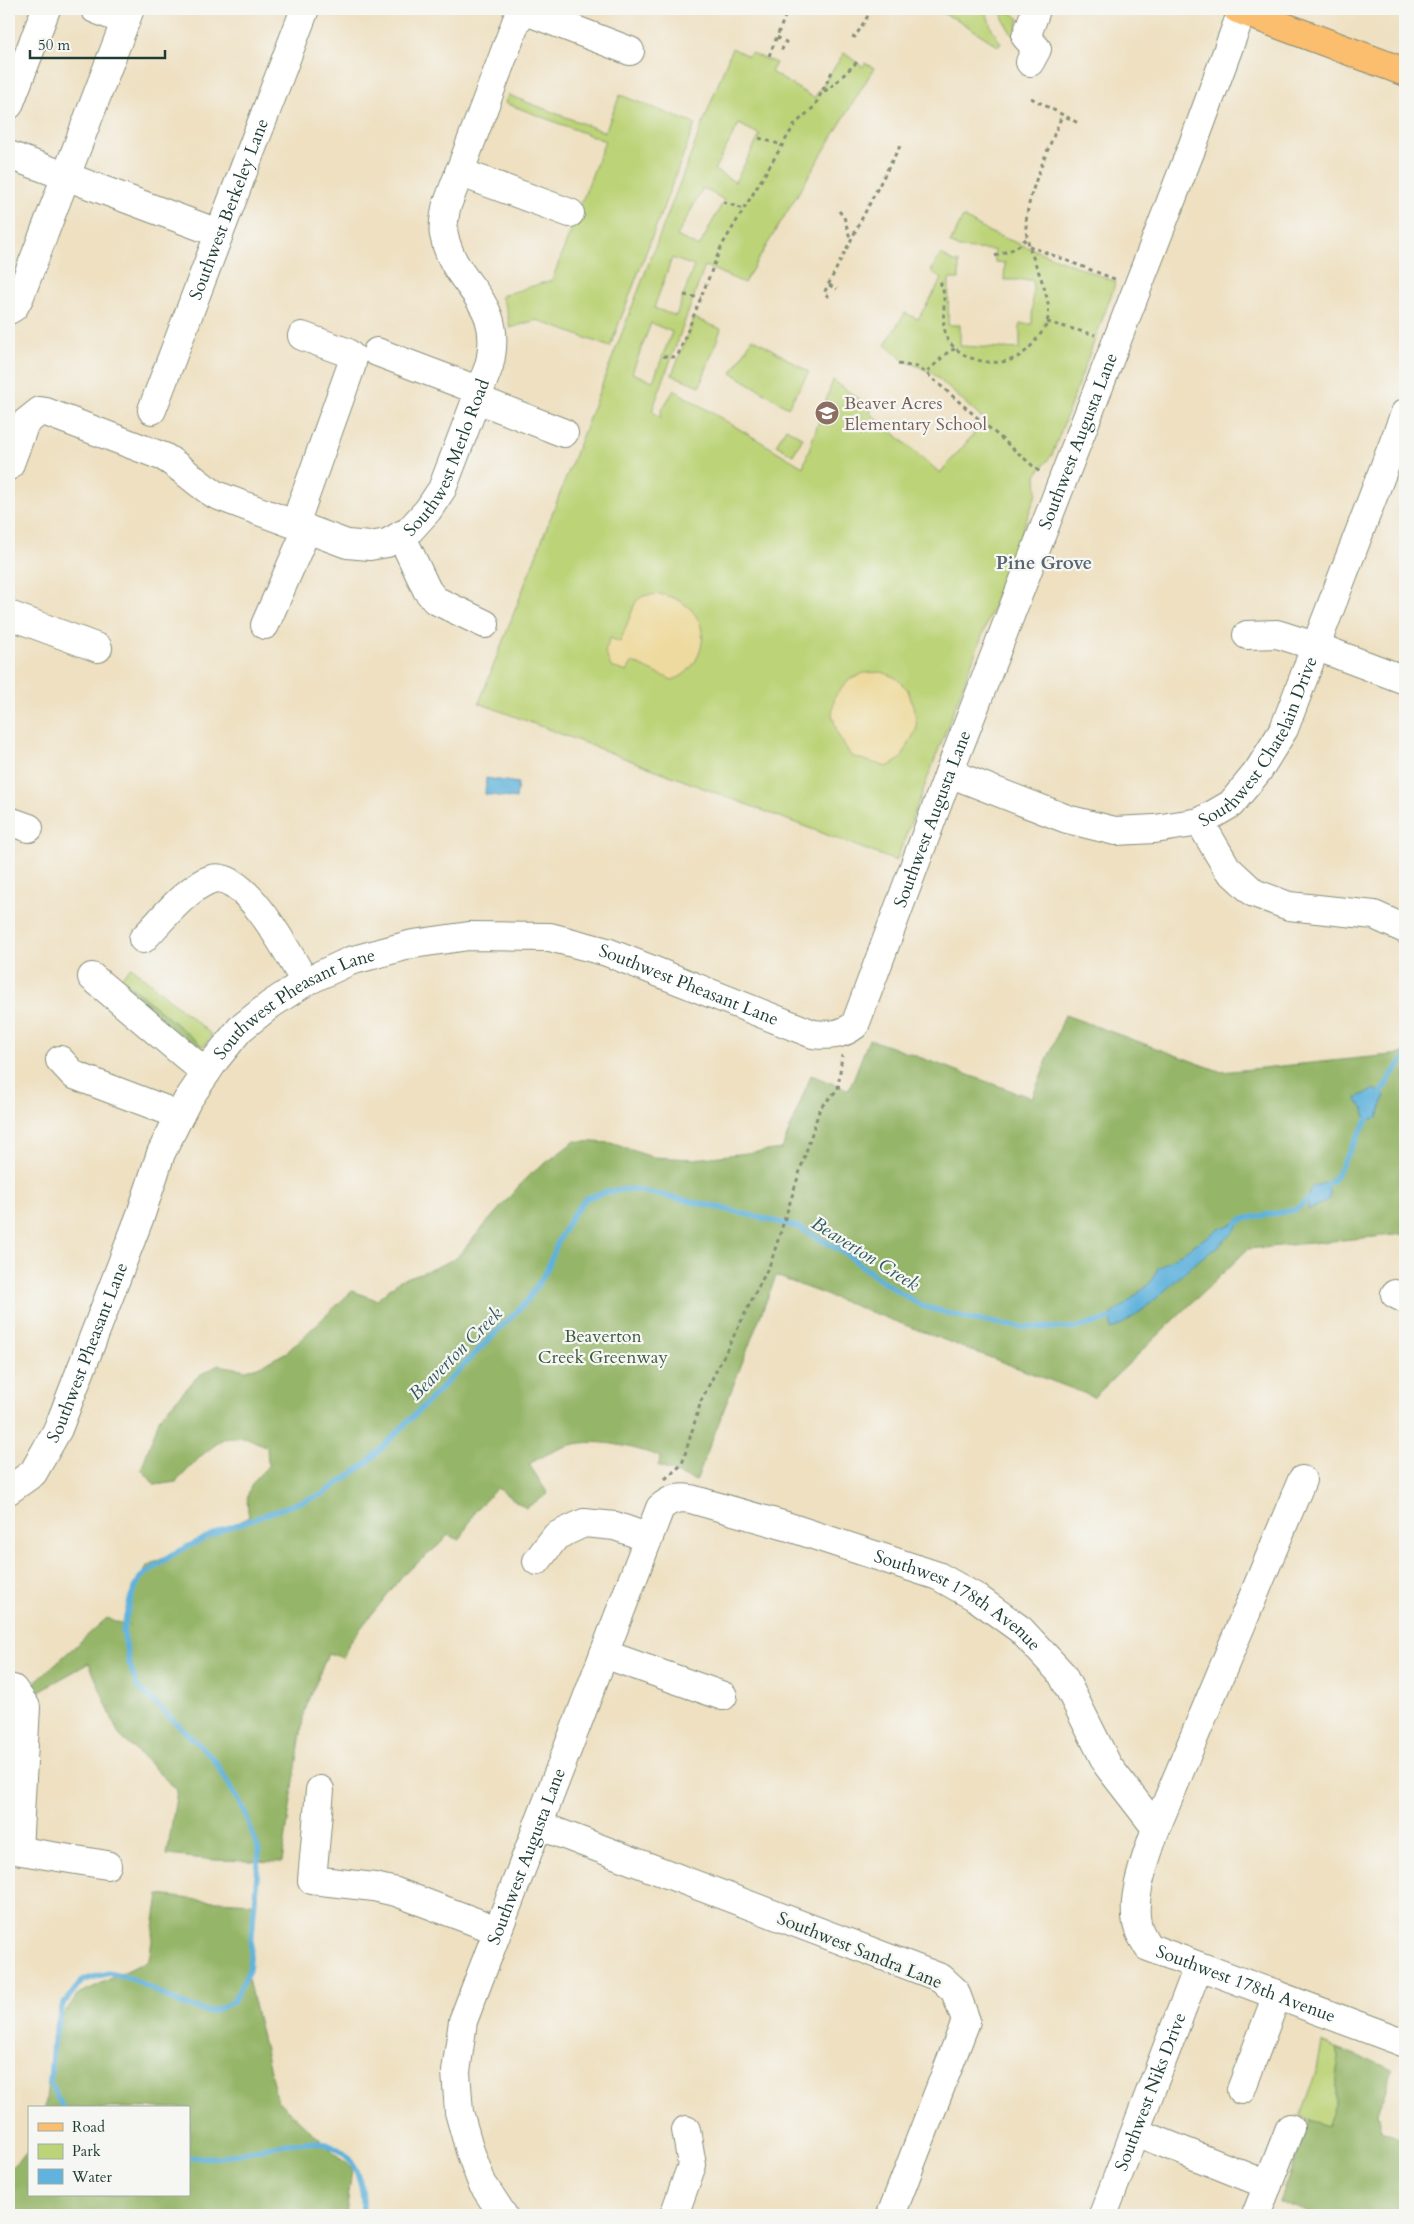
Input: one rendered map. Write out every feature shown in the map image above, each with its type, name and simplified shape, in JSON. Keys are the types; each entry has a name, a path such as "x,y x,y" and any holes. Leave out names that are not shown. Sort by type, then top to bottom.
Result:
{"main road":[{"path":"1240,10 1405,72"}],"street":[{"path":"9,105 46,9"},
{"path":"9,310 14,307 20,296 127,15 95,9"},
{"name":"Southwest Berkeley Lane","path":"152,410 305,9"},
{"path":"521,9 630,50"},
{"name":"Southwest Merlo Road","path":"9,466 25,423 40,411 52,413 164,457 179,466 203,487 216,494 347,544 370,546 387,542 409,531 428,510 442,489 493,351 493,334 483,302 453,259 443,233 446,208 521,9"},
{"name":"Southwest Augusta Lane","path":"843,1043 855,1025 949,773 1192,147 1240,10"},
{"path":"1030,62 1037,49 1026,37 1035,13"},
{"path":"9,155 218,233"},
{"path":"460,172 570,213"},
{"path":"265,625 301,527 353,358 346,352 302,336"},
{"path":"377,352 564,433"},
{"name":"Southwest Chatelain Drive","path":"949,773 1067,819 1115,831 1155,829 1200,822 1231,804 1258,771 1284,729 1405,413"},
{"path":"401,535 427,590 435,600 486,624"},
{"path":"9,615 98,648"},
{"path":"1247,635 1277,634 1315,646 1405,680"},
{"path":"1200,822 1227,868 1254,893 1288,906 1374,915 1405,928"},
{"path":"143,940 194,889 210,879 222,878 232,882 257,908 279,937 305,982"},
{"name":"Southwest Pheasant Lane","path":"9,1490 34,1473 58,1429 141,1214 161,1153 187,1100 240,1029 270,1005 305,982 350,961 413,944 469,936 550,937 606,952 813,1034 828,1036 843,1043"},
{"path":"92,977 206,1073"},
{"path":"60,1060 74,1075 180,1115"},
{"name":"Southwest 178th Avenue","path":"1302,1480 1156,1828 1140,1878 1136,1909 1138,1929 1148,1947 1405,2043"},
{"name":"Southwest 178th Avenue","path":"667,1501 680,1498 690,1499 786,1526 938,1576 977,1598 1021,1630 1062,1674 1108,1766 1156,1828"},
{"name":"Southwest Augusta Lane","path":"503,2215 482,2183 470,2151 459,2112 456,2072 463,2021 660,1508 667,1501"},
{"path":"537,1561 556,1536 584,1523 614,1526 649,1538"},
{"path":"604,1654 723,1696"},
{"path":"9,1688 13,1689 26,1707 13,1849 107,1865"},
{"path":"320,1790 312,1880 374,1886 396,1892 497,1930"},
{"name":"Southwest Sandra Lane","path":"538,1825 941,1978 955,1991 966,2021 891,2215"},
{"name":"Southwest Niks Drive","path":"1103,2215 1198,1967"},
{"path":"1241,2090 1276,1995"},
{"path":"1256,2215 1290,2128"},
{"path":"674,2215 692,2165 686,2130"},
{"path":"1136,2132 1268,2185"}],"path":[{"path":"769,56 788,9"},
{"path":"801,9 805,11 806,9"},
{"path":"852,36 855,37 873,10"},
{"path":"777,37 786,42 782,49 784,50"},
{"path":"823,91 829,88 857,62"},
{"path":"662,356 678,355 721,247 794,124 814,107 833,70"},
{"path":"1031,98 1080,124"},
{"path":"940,282 944,294 943,320 947,337 955,349 970,357 989,362 1007,361 1022,354 1032,346 1047,322 1048,306 1029,246 1026,227 1029,204 1062,115"},
{"path":"759,138 782,145"},
{"path":"829,297 824,293 850,239 900,146"},
{"path":"723,202 744,209"},
{"path":"839,211 844,217 850,239"},
{"path":"995,256 1016,248 1028,238"},
{"path":"1029,246 1123,282"},
{"path":"829,285 837,289"},
{"path":"684,295 701,298"},
{"path":"1047,322 1103,336"},
{"path":"926,373 949,351 955,349"},
{"path":"898,364 917,367 926,373 1047,478"},
{"path":"675,1471 683,1461 701,1401 771,1262 820,1108 838,1089 843,1043"}],"green space":[{"path":"933,9 985,9 992,29 1001,44 998,46 958,20"},
{"path":"1000,9 1007,9 1019,19 1014,38 1004,21"},
{"path":"732,48 748,56 751,53 776,63 771,72 814,98 844,53 863,67 865,63 874,68 744,283 705,266 652,411 661,418 661,411 674,390 803,467 833,380 872,409 870,413 940,473 985,421 931,372 903,360 885,345 905,313 918,319 942,279 931,271 941,254 953,262 959,262 959,279 949,279 948,325 960,325 960,346 1020,349 1020,324 1032,324 1033,280 1004,280 1005,263 995,262 994,250 959,248 950,243 963,217 989,232 1116,282 1052,455 1036,475 1037,492 896,861 479,703","holes":["739,124 760,135 735,182 714,170","703,188 724,200 699,247 677,236","672,258 694,266 676,316 654,308","651,323 672,332 653,381 632,373"]},
{"path":"508,95 605,132 620,95 695,124 610,347 537,320 510,328 507,311 501,296 552,280 605,141 505,103"},
{"path":"694,318 721,329 700,386 672,375"},
{"path":"753,338 809,372 788,407 732,373"},
{"path":"786,428 803,438 793,455 776,445"},
{"path":"131,967 212,1035 203,1047 121,978"},
{"path":"118,976 200,1044 193,1052 115,979"},
{"name":"Beaverton Creek Greenway","path":"1065,1015 1222,1072 1401,1054 1405,1051 1405,1234 1248,1249 1094,1397 776,1276 696,1481 658,1466 661,1457 613,1444 575,1444 551,1453 529,1464 548,1494 526,1508 497,1488 475,1511 460,1540 448,1535 403,1575 349,1643 343,1658 328,1653 304,1713 282,1862 215,1860 167,1855 177,1790 119,1735 89,1663 34,1694 29,1687 107,1618 129,1626 126,1619 130,1603 147,1566 249,1517 247,1501 250,1488 268,1466 267,1447 245,1437 223,1439 202,1455 176,1482 155,1485 141,1469 160,1417 199,1375 219,1365 246,1370 258,1367 287,1352 352,1291 377,1300 400,1280 456,1258 527,1177 575,1141 611,1143 652,1157 694,1159 782,1149 811,1075 849,1090 869,1039 1032,1098"},
{"path":"159,1895 200,1900 254,1903 247,1975 277,2100 352,2169 346,2215 9,2215 9,2169 28,2152 28,2196 190,2196 190,2106 45,2106 54,2029 77,1995 149,1960"},
{"path":"1322,2042 1337,2048 1339,2058 1336,2078 1336,2103 1327,2126 1300,2116 1317,2070"},
{"path":"1337,2048 1393,2069 1377,2113 1381,2131 1405,2140 1405,2155 1403,2155 1405,2215 1315,2215 1279,2201 1310,2120 1327,2126 1336,2103 1336,2078 1339,2058"}],"sand":[{"path":"659,594 681,602 697,617 701,626 702,637 701,648 694,664 683,675 672,680 632,662 627,672 611,667 605,652 610,638 620,642 636,601 643,596"},
{"path":"882,672 896,678 908,690 915,713 917,728 901,759 887,767 851,756 838,735 832,714 835,696 849,680 864,673"}],"water":[{"path":"486,778 518,783 516,799 485,794"},
{"path":"1375,1089 1385,1096 1378,1118 1366,1120 1364,1109 1357,1101 1358,1097"},
{"path":"1325,1183 1330,1191 1329,1200 1308,1210 1309,1191 1314,1186"},
{"path":"1243,1219 1226,1239 1154,1300 1123,1324 1111,1330 1111,1314 1150,1283 1158,1268 1219,1229"}],"waterway":[{"name":"Beaverton Creek","path":"1378,1100 1390,1077 1405,1058"},
{"name":"Beaverton Creek","path":"1320,1190 1334,1179 1371,1113"},
{"name":"Beaverton Creek","path":"62,2106 50,2083 53,2042 63,2004 83,1980 109,1973 132,1979 181,2004 211,2012 233,2002 249,1970 259,1851 243,1808 213,1758 137,1686 129,1662 123,1630 131,1597 140,1578 173,1554 222,1530 323,1494 366,1464 527,1301 546,1272 559,1239 572,1216 586,1198 610,1191 632,1189 798,1227 845,1253 883,1282 922,1306 970,1319 1020,1327 1075,1328 1117,1317"},
{"name":"Beaverton Creek","path":"1237,1223 1243,1219 1295,1210 1313,1196"},
{"name":"Beaverton Creek","path":"190,2158 219,2157 287,2144 314,2142 325,2144 336,2148 344,2154 357,2172 362,2194 362,2215"},
{"name":"Beaverton Creek","path":"9,2208 15,2215"}],"place":[{"name":"Beaver Acres Elementary School","path":"827,413"}],"district":[{"name":"Pine Grove","path":"1044,562"}]}
